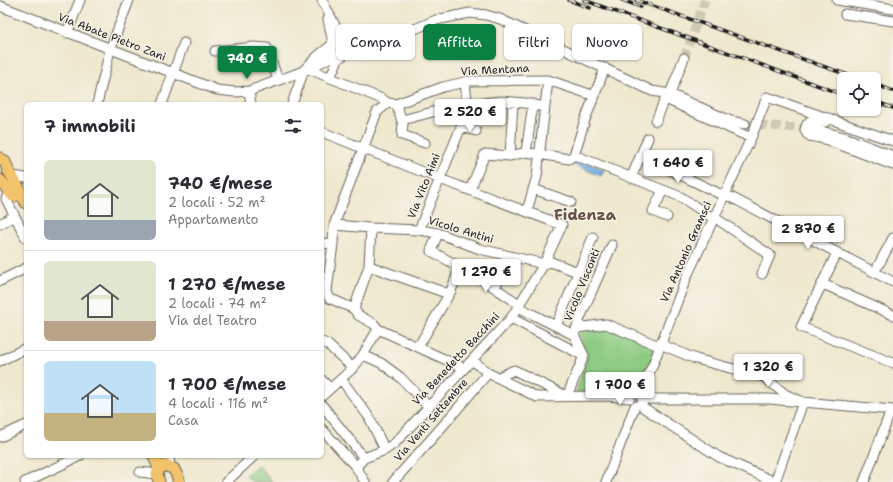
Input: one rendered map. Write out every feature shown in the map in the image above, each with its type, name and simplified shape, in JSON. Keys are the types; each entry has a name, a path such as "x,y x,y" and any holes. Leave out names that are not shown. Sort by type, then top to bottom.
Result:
{"main road":[{"path":"4,164 24,207"},
{"path":"0,180 17,190 24,199"},
{"path":"161,466 174,469 179,480 178,482"}],"street":[{"path":"67,33 80,0"},
{"path":"97,102 110,50 129,0"},
{"path":"837,0 893,9"},
{"path":"324,4 336,40"},
{"name":"Via Abate Pietro Zani","path":"0,6 110,50 217,90 235,92 249,91 306,69"},
{"path":"415,29 436,20 470,13 500,19 652,91 669,94 732,121 745,124"},
{"path":"845,14 893,21"},
{"path":"163,102 184,43"},
{"path":"215,51 254,47 267,48 278,80"},
{"path":"293,102 306,69 319,55 336,50"},
{"path":"656,121 684,58"},
{"path":"330,78 336,59"},
{"path":"470,190 485,154 510,156 526,152 569,158 574,155 584,120 606,68"},
{"path":"306,69 392,104 402,120 402,134 425,143"},
{"path":"324,133 440,179 527,211 537,176 548,80"},
{"name":"Via Mentana","path":"392,104 443,87 465,82 548,80 594,96"},
{"name":"Via Vito Aimi","path":"418,230 461,127 467,101 465,82"},
{"path":"249,91 251,102"},
{"path":"669,94 670,101 751,138"},
{"name":"Via Antonio Gramsci","path":"606,482 687,276 751,138 767,98 826,119"},
{"path":"402,120 440,110 453,111 466,105 500,101 533,104 545,107"},
{"path":"510,156 513,102"},
{"path":"392,104 377,112 334,225 333,244 327,290 325,294 329,298 354,309 358,315 374,324 378,329 464,368"},
{"path":"526,152 533,104"},
{"path":"893,140 826,119 810,121 805,130 810,136 825,139 893,165"},
{"path":"826,119 893,145"},
{"path":"461,127 476,131"},
{"path":"814,129 844,137 893,156"},
{"path":"632,178 648,138"},
{"path":"574,155 681,197 708,215 714,217 770,255 762,274"},
{"path":"641,156 720,194 725,194 893,282"},
{"path":"4,164 24,177"},
{"path":"533,189 571,202"},
{"path":"17,190 6,199 24,234"},
{"path":"663,190 653,211 667,217"},
{"name":"Via Benedetto Bacchini","path":"356,467 367,457 385,450 395,443 511,318 544,264 562,225 527,211"},
{"path":"0,224 14,216"},
{"name":"Vicolo Antini","path":"334,225 418,230 438,233 480,249 544,264 551,262 578,272"},
{"path":"354,309 368,266 370,228"},
{"path":"438,233 430,251 460,268 473,273 495,287 519,306 556,326 576,332 606,324 696,359 764,377 785,394 803,402"},
{"path":"556,326 593,237"},
{"path":"878,266 893,238"},
{"path":"324,243 333,244"},
{"name":"Vicolo Visconti","path":"576,332 580,318 612,244"},
{"path":"837,253 801,327 893,363"},
{"path":"495,287 511,257"},
{"path":"368,266 448,294"},
{"path":"418,348 448,294 460,268"},
{"path":"0,281 24,269"},
{"path":"823,284 893,315"},
{"path":"511,318 584,356"},
{"path":"324,394 364,355 378,329"},
{"path":"567,396 584,356 576,332"},
{"path":"324,343 352,368"},
{"path":"0,361 24,349"},
{"path":"364,355 381,363 400,378 429,407"},
{"path":"472,360 488,373 499,377 537,397 607,396 637,400 769,399 892,410 864,482"},
{"path":"499,377 514,370 567,396"},
{"name":"Via Venti Settembre","path":"393,482 488,373"},
{"path":"341,379 369,417 385,450"},
{"path":"324,382 330,389"},
{"path":"769,399 771,392 775,387"},
{"path":"637,400 644,408 719,457 775,482 803,402"},
{"path":"324,407 367,457"},
{"path":"0,437 24,426"},
{"path":"324,431 356,467 365,482"},
{"path":"25,482 76,458"},
{"path":"226,482 252,458"},
{"path":"140,472 161,466"}],"green space":[{"path":"606,324 658,345 638,389 622,393 576,392 588,355 579,337 581,331"},
{"path":"258,465 272,482 252,482 246,475"}],"water":[{"path":"576,158 604,170 601,176 573,164"}],"tunnel":[{"path":"684,58 705,0"},
{"path":"745,124 813,129"}],"railway":[{"path":"569,0 590,8"},
{"path":"584,0 837,92"},
{"path":"622,0 641,7"},
{"path":"636,0 839,72"},
{"path":"881,87 893,91"},
{"path":"881,104 893,108"}],"district":[{"name":"Fidenza","path":"585,215"}]}
